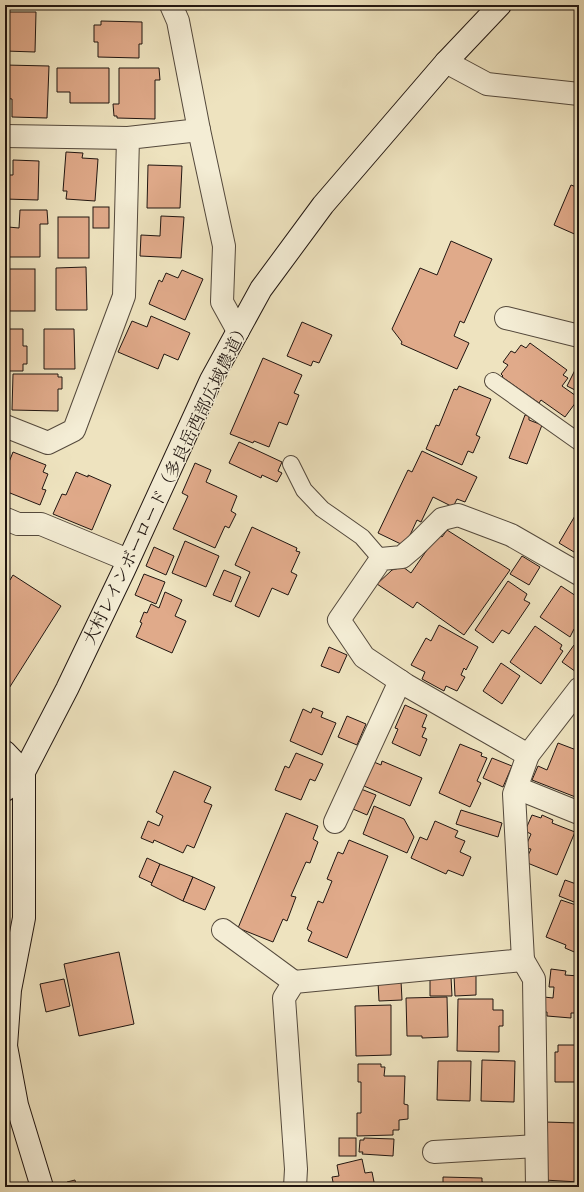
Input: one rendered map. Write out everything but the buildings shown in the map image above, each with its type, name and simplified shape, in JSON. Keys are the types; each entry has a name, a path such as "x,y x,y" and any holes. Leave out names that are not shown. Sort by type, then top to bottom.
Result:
{"street":[{"path":"171,5 178,21 199,130 224,246 222,302 238,331"},
{"name":"大村レインボーロード（多良岳西部広域農道）","path":"5,790 24,772 68,689 211,380 261,288 323,205 446,62 500,5"},
{"path":"446,62 487,84 579,94"},
{"path":"5,136 128,138 199,130"},
{"path":"5,426 48,443 74,430 124,296 128,138"},
{"path":"506,318 579,336"},
{"path":"528,755 400,681 364,657 339,620 381,559 402,557 442,519 458,515 511,535 579,574"},
{"path":"6,519 18,524 41,524 128,560"},
{"path":"335,822 400,681"},
{"path":"537,1187 534,979 523,960 514,794 528,755 579,689"},
{"path":"5,752 24,772 24,918 10,990 6,1046 18,1105 42,1187"},
{"path":"517,788 579,813"},
{"path":"223,930 294,982 523,960"},
{"path":"294,982 284,998 296,1169 295,1187"},
{"path":"434,1152 536,1146"}],"lane":[{"path":"493,381 579,442"},
{"path":"291,464 304,490 322,508 362,537 381,559"}]}
